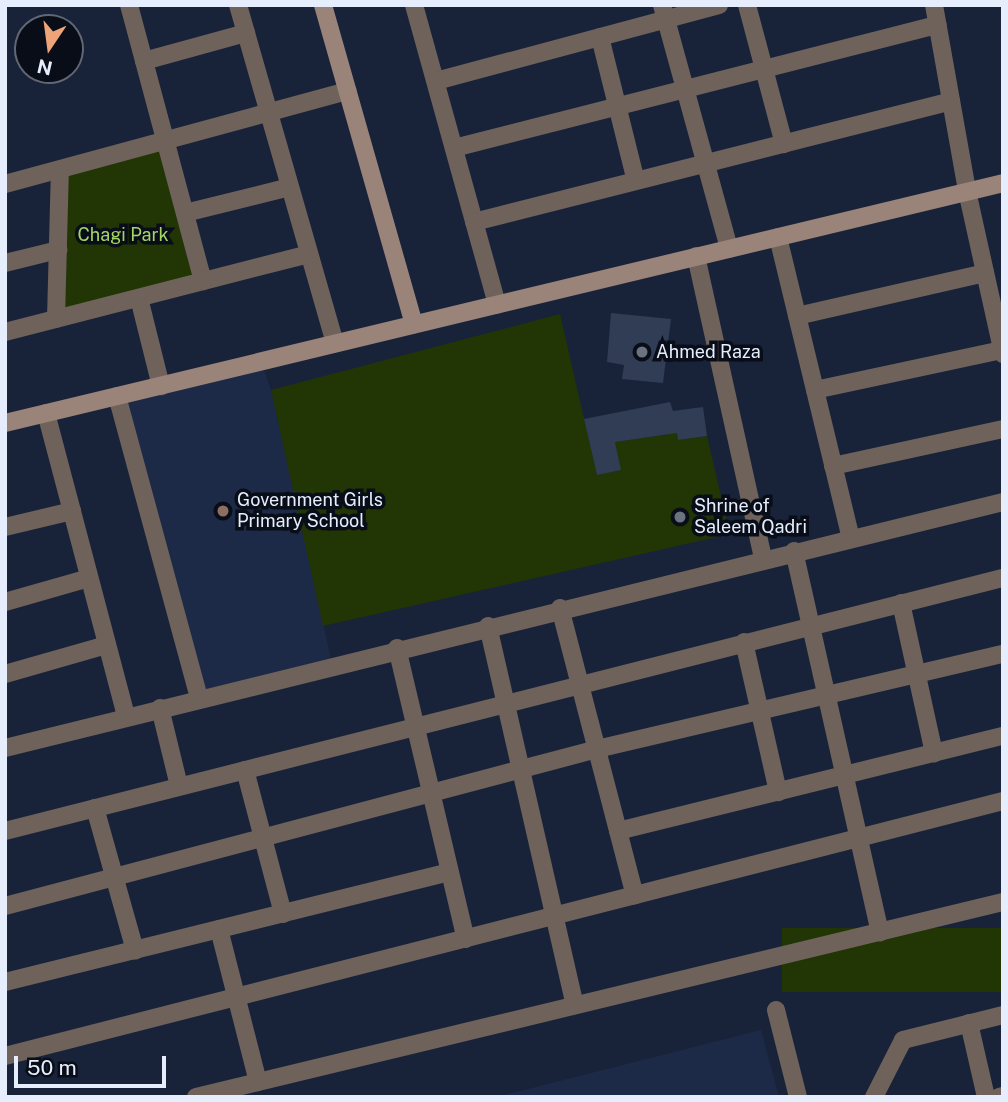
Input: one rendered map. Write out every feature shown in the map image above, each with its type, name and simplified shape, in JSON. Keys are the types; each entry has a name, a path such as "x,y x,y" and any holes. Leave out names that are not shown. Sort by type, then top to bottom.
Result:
{"street":[{"path":"129,5 203,281"},
{"path":"238,5 335,343"},
{"path":"323,5 414,324"},
{"path":"414,5 497,304"},
{"path":"436,80 600,37 664,12 719,5"},
{"path":"747,5 784,144"},
{"path":"815,390 1002,352 967,191 934,5"},
{"path":"664,12 729,248"},
{"path":"454,148 938,25"},
{"path":"144,61 246,33"},
{"path":"600,37 636,181"},
{"path":"5,184 348,91"},
{"path":"474,222 951,101"},
{"path":"56,319 60,170"},
{"path":"5,423 1003,183"},
{"path":"185,213 290,187"},
{"path":"778,237 850,538"},
{"path":"5,262 58,250"},
{"path":"5,332 309,254"},
{"path":"696,256 763,558"},
{"path":"797,316 985,273"},
{"path":"139,298 161,386"},
{"path":"117,396 199,697"},
{"path":"46,413 126,716"},
{"path":"833,466 1003,429"},
{"path":"5,748 397,648 1003,502"},
{"path":"5,527 72,511"},
{"path":"794,551 880,932"},
{"path":"5,601 89,578"},
{"path":"5,831 1003,578"},
{"path":"901,603 934,753"},
{"path":"560,608 635,895"},
{"path":"488,626 575,1005"},
{"path":"744,642 778,792"},
{"path":"5,674 107,645"},
{"path":"397,648 466,939"},
{"path":"5,906 597,749 1003,654"},
{"path":"160,708 179,786"},
{"path":"618,831 1003,736"},
{"path":"245,770 283,914"},
{"path":"5,1056 1003,801"},
{"path":"95,808 135,950"},
{"path":"5,982 450,873"},
{"path":"196,1097 1003,902"},
{"path":"219,929 258,1082"},
{"path":"776,1010 798,1097"},
{"path":"874,1097 903,1040 1003,1015"},
{"path":"969,1023 984,1088 975,1097"}],"shaded area":[{"name":"Government Girls Primary School","path":"261,362 271,390 332,664 199,697 117,396"},
{"path":"761,1030 779,1097 496,1097"}],"green space":[{"name":"Chagi Park","path":"165,141 203,281 56,319 60,170"},
{"path":"560,314 597,475 620,470 615,442 677,433 678,440 707,436 730,534 323,626 271,390"},
{"path":"782,928 1003,928 1003,992 782,992"}],"building":[{"path":"611,313 671,319 663,383 622,379 624,365 607,362"},
{"path":"670,402 673,411 703,407 707,436 678,440 677,433 615,442 621,470 597,475 584,419"}],"place":[{"name":"Ahmed Raza","path":"642,352"},
{"name":"Government Girls Primary School","path":"223,511"},
{"name":"Shrine of Saleem Qadri","path":"680,517"}]}
